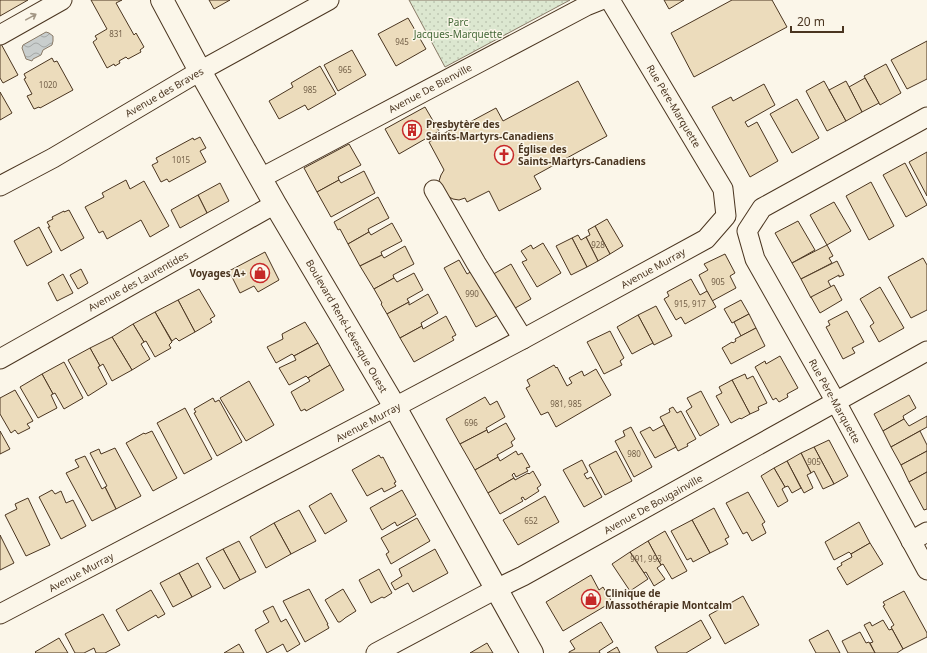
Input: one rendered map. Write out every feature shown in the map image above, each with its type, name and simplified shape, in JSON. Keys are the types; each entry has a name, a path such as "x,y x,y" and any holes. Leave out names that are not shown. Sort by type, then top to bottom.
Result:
{"main road":[{"name":"Boulevard René-Lévesque Ouest","path":"162,0 200,72 275,204 395,408 532,653"}],"street":[{"path":"0,35 62,0"},
{"name":"Avenue des Braves","path":"0,186 330,0"},
{"name":"Avenue De Bienville","path":"261,178 477,63 586,6 601,0"},
{"name":"Rue Père-Marquette","path":"610,0 723,189 726,216"},
{"name":"Rue Père-Marquette","path":"927,117 762,208 747,231 755,259 836,402 919,536 927,570"},
{"path":"434,190 476,263 523,339"},
{"name":"Avenue des Laurentides","path":"0,359 275,204"},
{"name":"Avenue Murray","path":"0,614 395,408 706,239 726,216"},
{"name":"Avenue De Bougainville","path":"376,653 496,589 524,576 927,351"}],"green space":[{"name":"Parc Jacques-Marquette","path":"409,0 570,0 445,67"}],"water":[{"path":"46,32 53,36 52,45 43,50 41,55 32,61 26,59 22,48 23,45"}],"building":[{"path":"0,0 28,0 0,16"},
{"path":"91,0 122,0 116,3 134,35 136,33 144,47 140,50 141,52 128,59 126,57 119,61 120,63 115,66 114,64 107,68 93,42 97,39 95,36 107,29"},
{"path":"209,0 230,0 214,9"},
{"path":"664,0 684,0 669,9"},
{"path":"732,0 772,0 787,27 694,77 671,33"},
{"path":"408,18 426,49 396,66 378,34"},
{"path":"927,41 927,79 907,89 891,60"},
{"path":"0,42 18,75 3,83 0,78"},
{"path":"352,50 366,75 338,91 324,65"},
{"path":"52,58 54,62 57,61 73,90 40,108 34,109 27,96 32,94 24,79 26,78 24,74"},
{"path":"886,64 901,93 880,105 864,76"},
{"path":"320,66 336,94 308,110 305,105 279,119 269,101 293,87 291,83"},
{"path":"865,78 879,103 862,112 849,87"},
{"name":"Église des Saints-Martyrs-Canadiens","path":"578,81 607,136 534,176 541,189 499,211 489,191 467,202 465,198 459,200 453,199 447,196 440,189 439,181 444,170 429,142 496,108 503,121"},
{"path":"824,81 846,121 827,131 806,91"},
{"path":"846,81 862,112 846,121 829,90"},
{"path":"764,84 775,105 745,122 748,127 757,122 778,161 750,177 712,107 731,97 733,101"},
{"path":"0,92 12,113 0,120"},
{"path":"797,99 819,138 792,153 770,114"},
{"name":"Presbytère des Saints-Martyrs-Canadiens","path":"425,107 439,131 399,154 385,129"},
{"path":"200,137 206,148 200,151 206,162 169,182 167,179 161,182 152,165 158,162 156,158 193,138 194,140"},
{"path":"349,144 361,165 338,177 339,180 317,192 304,168"},
{"path":"927,152 927,196 909,162"},
{"path":"905,163 927,205 906,217 883,175"},
{"path":"364,171 375,193 331,217 317,192 339,180 341,183"},
{"path":"126,180 130,189 144,181 169,226 150,237 141,220 107,239 103,231 99,233 85,207 104,197 102,193"},
{"path":"871,182 894,226 869,240 846,196"},
{"path":"220,183 229,201 207,213 198,195"},
{"path":"198,195 207,213 180,228 171,210"},
{"path":"378,197 389,218 368,229 369,232 348,244 340,229 338,230 334,222"},
{"path":"834,202 851,231 827,245 810,215"},
{"path":"69,210 84,238 61,251 48,227 50,227 47,222 53,219 52,217"},
{"path":"607,219 623,246 610,254 595,226"},
{"path":"798,221 815,250 792,263 775,233"},
{"path":"392,223 402,241 381,252 382,255 360,266 348,244 369,232 371,235"},
{"path":"595,226 610,254 598,261 586,237 590,235 588,230"},
{"path":"39,227 52,252 27,266 14,241"},
{"path":"578,235 581,240 586,237 598,261 587,267 572,238"},
{"path":"572,238 587,267 571,275 556,246"},
{"path":"543,243 561,273 537,287 522,262 527,260 521,251 531,245 533,249"},
{"path":"827,245 833,256 829,258 832,263 801,279 792,263"},
{"path":"405,246 414,264 393,275 394,278 374,289 360,266 382,255 384,258"},
{"path":"265,252 279,280 258,292 254,286 240,293 229,271"},
{"path":"725,254 735,273 730,276 736,288 712,301 699,275 708,270 704,264"},
{"path":"923,258 927,265 927,310 911,318 888,277"},
{"path":"459,260 467,274 474,270 498,315 476,327 444,268"},
{"path":"837,261 844,275 839,277 839,275 828,281 831,287 811,298 801,279"},
{"path":"511,264 531,299 510,311 490,276"},
{"path":"81,269 88,283 78,289 70,275"},
{"path":"414,273 423,290 407,299 409,302 387,314 374,289 394,278 397,282"},
{"path":"63,274 73,293 57,301 48,283"},
{"path":"691,279 700,295 707,291 716,307 685,324 681,317 676,320 664,299 669,296 667,292"},
{"path":"834,285 842,300 820,313 811,297"},
{"path":"880,287 904,328 879,342 870,326 874,323 860,299"},
{"path":"199,289 215,316 210,319 212,322 195,332 178,300"},
{"path":"428,294 438,313 421,323 422,326 400,338 387,314 409,302 409,305"},
{"path":"178,300 195,332 179,341 176,338 172,341 155,312"},
{"path":"741,300 749,314 732,323 724,309"},
{"path":"656,306 672,336 654,345 638,315"},
{"path":"847,311 864,342 852,348 855,353 843,359 826,327 830,325 828,321"},
{"path":"155,312 172,342 169,345 171,348 155,357 146,341 144,342 133,324"},
{"path":"749,314 756,328 741,336 734,322"},
{"path":"638,315 653,343 632,354 617,327"},
{"path":"446,316 456,335 452,337 454,340 414,362 400,338 422,326 423,329"},
{"path":"305,322 318,343 294,356 292,354 276,363 267,347 283,339 282,334"},
{"path":"133,324 144,342 141,344 150,359 132,370 112,337"},
{"path":"756,328 765,346 731,364 722,348 732,342 733,343 736,341 735,339"},
{"path":"610,331 624,358 620,361 622,365 604,374 587,342"},
{"path":"112,337 132,370 112,381 103,364 100,366 90,348"},
{"path":"318,343 330,365 308,378 306,376 289,385 279,368 296,360 294,356"},
{"path":"90,348 100,366 98,367 107,384 88,396 68,360"},
{"path":"780,356 798,388 787,394 788,397 779,402 776,398 773,400 755,367 765,361 766,364"},
{"path":"64,362 83,398 64,409 55,393 53,394 42,374"},
{"path":"330,365 344,390 306,411 305,409 301,411 291,392 310,381 308,378"},
{"path":"554,365 556,368 557,367 567,386 572,383 569,378 582,371 584,376 596,369 611,395 556,427 548,412 541,415 526,388 530,386 527,380"},
{"path":"42,374 53,394 51,395 57,408 38,418 20,387"},
{"path":"745,374 747,379 753,376 767,403 758,407 759,410 750,414 732,380"},
{"path":"732,380 750,414 731,423 716,396 722,393 719,387"},
{"path":"249,381 274,425 246,441 220,398"},
{"path":"15,390 33,421 27,424 30,428 18,434 15,430 11,433 0,414 0,398"},
{"path":"701,391 719,425 700,436 686,411 692,407 687,398"},
{"path":"909,395 916,408 903,416 904,419 883,431 874,414"},
{"path":"485,397 490,405 497,401 505,417 486,428 487,430 460,444 446,419"},
{"path":"213,398 215,402 219,400 242,442 217,456 194,413 196,412 194,409"},
{"path":"673,407 677,413 681,411 696,439 687,444 688,446 678,451 660,417 670,412 669,409"},
{"path":"185,408 212,459 184,474 157,423"},
{"path":"927,416 927,427 891,447 883,431 904,419 909,426"},
{"path":"506,423 515,439 511,442 513,446 497,455 498,457 475,470 460,444 487,430 488,433"},
{"path":"664,425 676,447 655,458 640,432 650,427 653,431"},
{"path":"631,427 652,467 634,477 615,441 625,436 623,431"},
{"path":"0,431 10,449 0,454"},
{"path":"152,431 177,478 153,491 126,443 144,433 145,434"},
{"path":"920,431 927,445 927,451 901,465 891,447"},
{"path":"829,440 848,476 834,484 814,447"},
{"path":"814,447 834,484 823,489 814,471 811,473 801,453"},
{"path":"115,448 141,496 116,509 105,487 107,486 90,453 99,449 101,454"},
{"path":"516,451 518,455 522,453 530,467 526,468 528,471 516,477 514,473 512,475 514,478 488,493 475,470 498,457 500,461"},
{"path":"616,451 632,481 605,495 589,465"},
{"path":"927,451 927,472 909,482 901,465"},
{"path":"801,453 811,473 807,475 813,488 804,493 787,461"},
{"path":"379,455 381,458 383,457 396,482 394,483 396,486 384,492 382,488 367,496 352,470"},
{"path":"85,456 102,489 105,487 116,509 92,521 66,473 79,467 75,460"},
{"path":"582,460 588,472 584,474 587,479 591,477 602,497 584,507 563,470"},
{"path":"787,461 801,488 792,493 788,486 785,487 774,468"},
{"path":"774,468 785,487 782,489 788,501 778,507 761,476"},
{"path":"533,471 541,485 537,488 539,491 525,500 523,497 521,498 523,501 500,514 488,493 514,478 515,480"},
{"path":"927,472 927,509 924,510 909,482"},
{"path":"52,490 55,494 61,491 66,503 73,500 86,526 61,539 39,497"},
{"path":"402,490 416,515 397,526 395,522 382,530 370,508"},
{"path":"748,492 765,522 762,524 766,533 752,541 747,532 743,534 726,503"},
{"path":"331,493 347,521 325,534 309,506"},
{"path":"545,496 559,522 518,545 503,520"},
{"path":"28,498 50,545 26,556 5,515 17,509 15,504"},
{"path":"714,508 729,537 725,539 728,544 710,553 692,520"},
{"path":"299,510 316,541 291,554 274,523"},
{"path":"417,518 430,541 391,564 386,554 389,552 381,538"},
{"path":"692,520 710,553 693,562 691,558 687,560 671,531"},
{"path":"859,522 870,543 851,554 849,552 834,560 825,542"},
{"path":"274,523 291,554 266,568 250,537"},
{"path":"665,531 687,571 672,579 663,564 661,565 648,541"},
{"path":"0,535 14,563 0,570"},
{"path":"239,541 256,572 240,580 223,549"},
{"path":"648,541 661,565 657,568 665,579 654,586 646,572 644,573 630,552"},
{"path":"870,543 883,564 847,585 837,568 842,565 841,563 852,557 851,554"},
{"path":"223,549 240,580 224,589 206,558"},
{"path":"435,549 448,573 413,592 408,583 395,590 391,583 402,576 399,569"},
{"path":"630,552 648,579 630,591 612,564"},
{"path":"198,563 211,587 192,597 179,573"},
{"path":"379,569 392,593 371,603 359,580"},
{"path":"179,573 192,597 173,607 160,583"},
{"path":"591,575 599,590 603,587 612,602 563,631 546,602"},
{"path":"309,589 329,628 305,642 283,601"},
{"path":"343,589 356,611 338,622 325,600"},
{"path":"151,590 165,614 158,618 156,615 128,631 116,610"},
{"path":"904,591 927,633 927,637 903,649 891,627 894,625 883,606 885,605 883,602"},
{"path":"743,596 759,625 725,644 709,615"},
{"path":"273,606 281,622 286,619 300,644 287,652 283,644 267,653 255,630 269,622 263,611"},
{"path":"103,614 120,645 105,653 96,653 94,648 84,653 75,653 65,634"},
{"path":"701,620 711,638 686,653 658,653 655,647"},
{"path":"883,620 889,630 892,629 903,649 897,653 875,653 870,643 873,642 864,625 870,622 872,626"},
{"path":"601,622 613,642 599,651 600,653 569,653 575,649 570,641"},
{"path":"828,630 840,653 816,653 809,640"},
{"path":"860,632 866,643 869,642 875,653 848,653 842,641"},
{"path":"59,638 68,653 35,652"},
{"path":"487,643 493,653 470,653"},
{"path":"239,644 244,653 224,653"},
{"path":"617,647 620,653 607,653"}],"place":[{"name":"Presbytère des Saints-Martyrs-Canadiens","path":"412,130"},
{"name":"Église des Saints-Martyrs-Canadiens","path":"504,155"},
{"name":"Voyages A+","path":"260,273"},
{"name":"Clinique de Massothérapie Montcalm","path":"591,599"}]}
